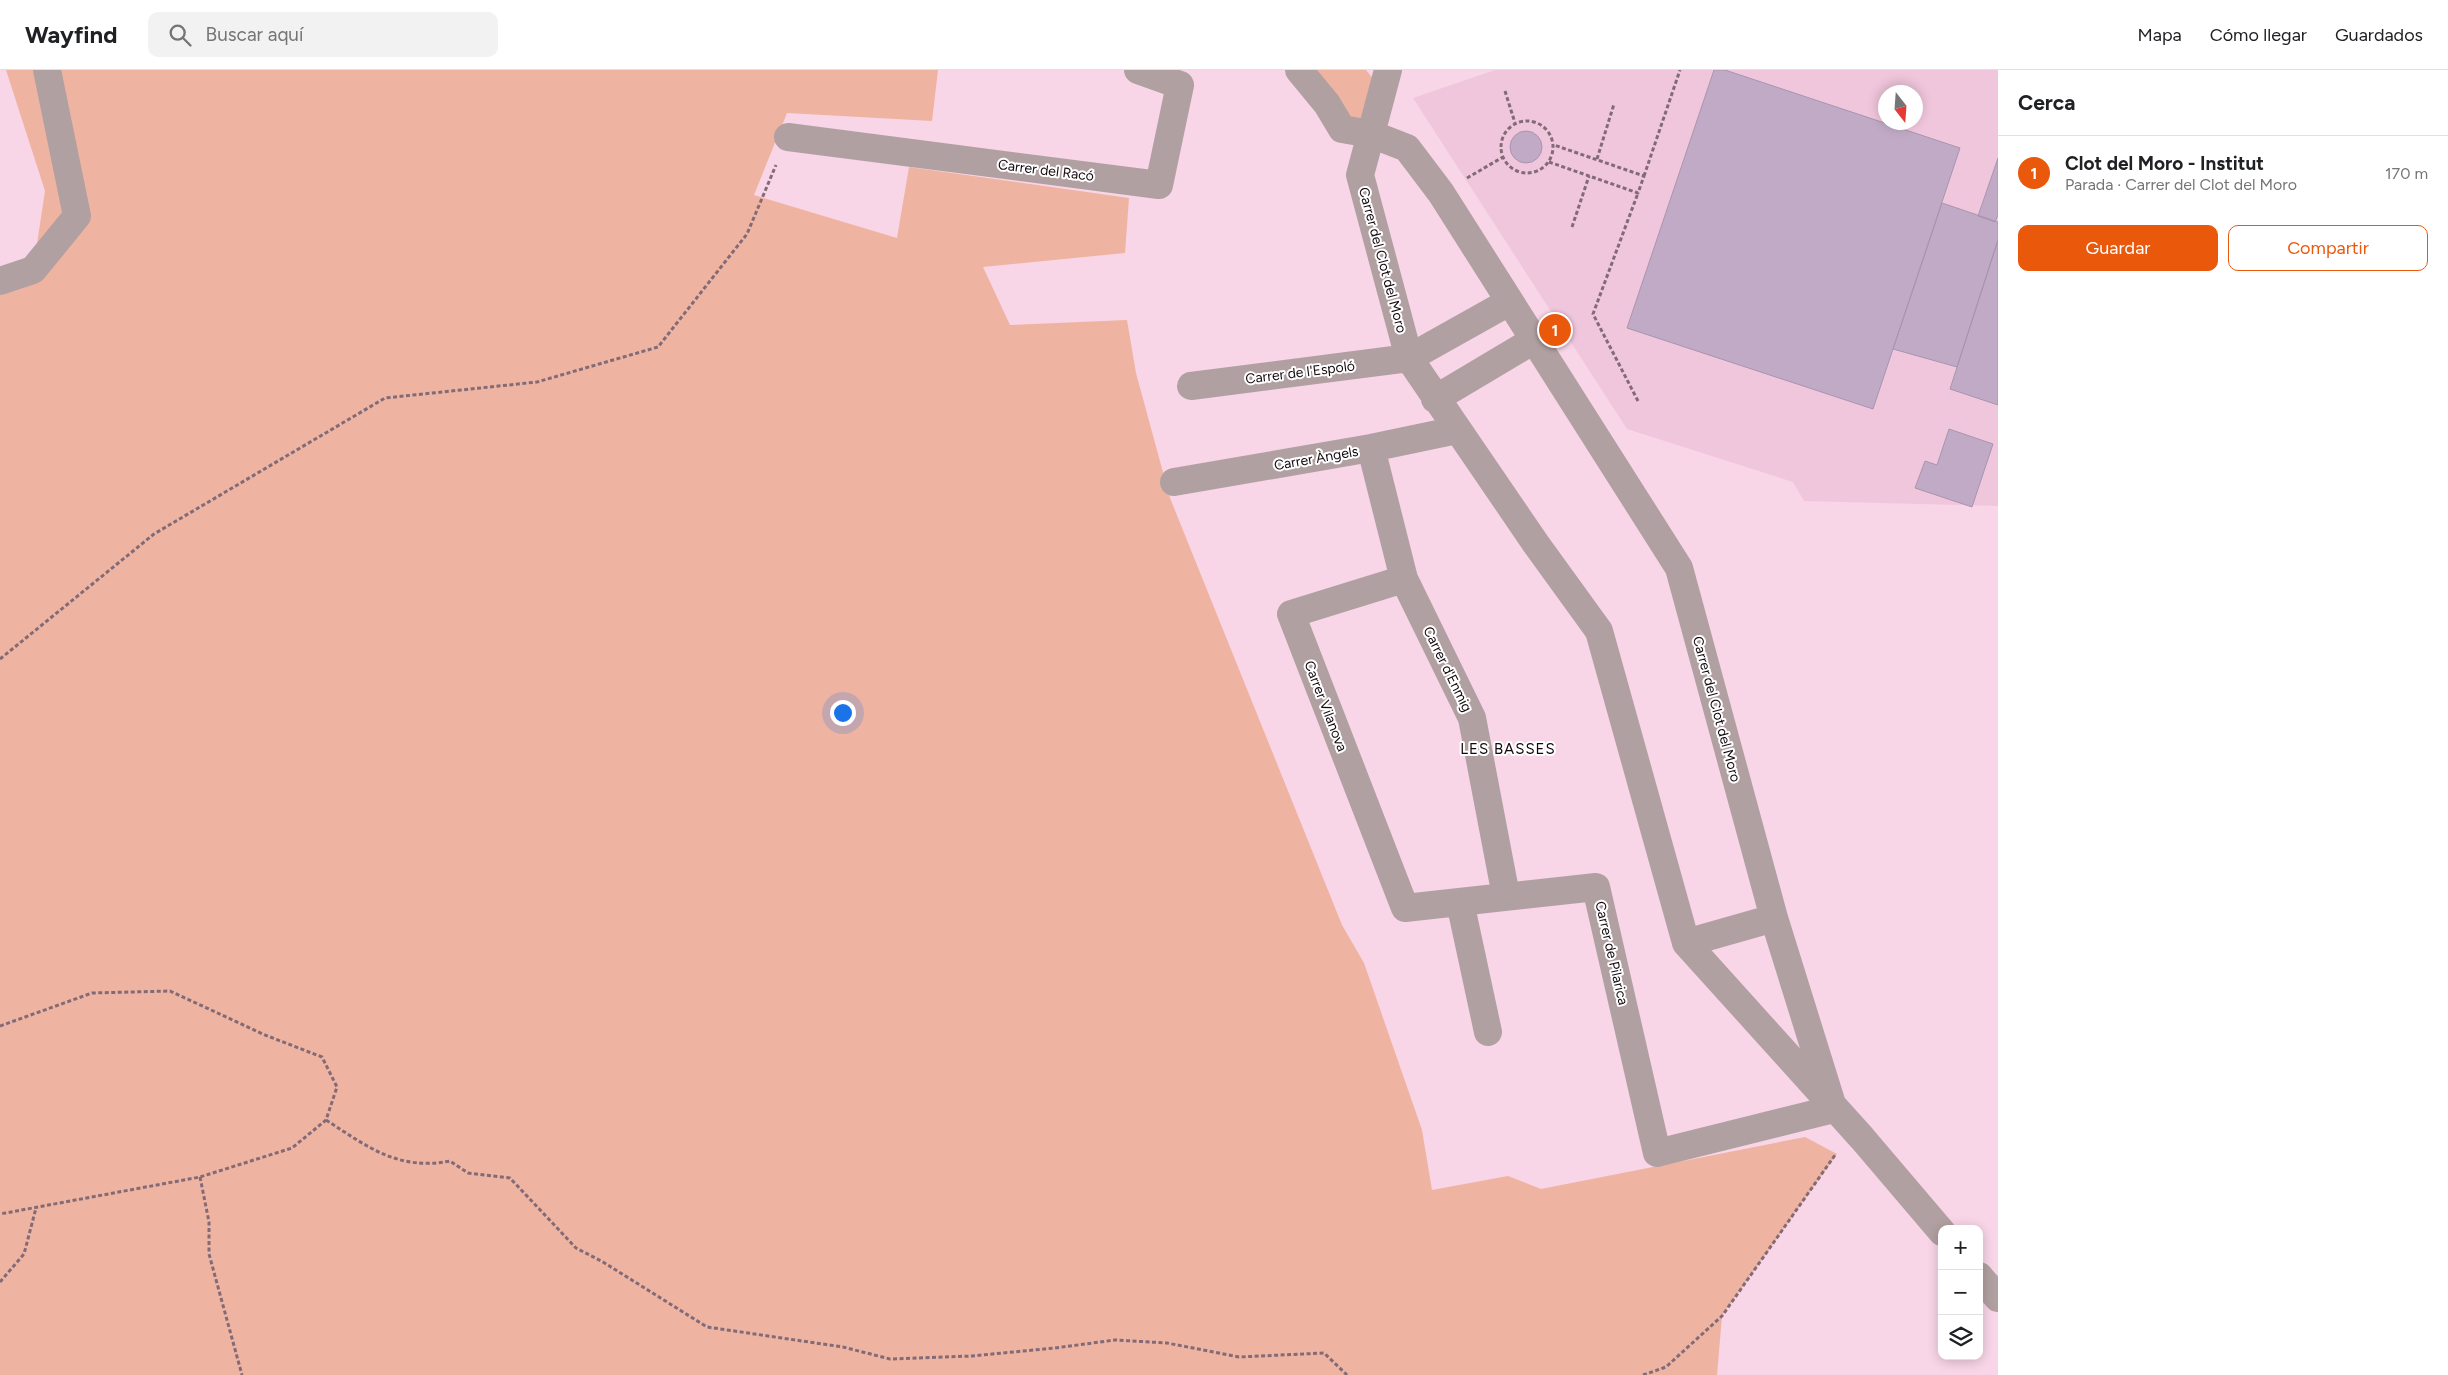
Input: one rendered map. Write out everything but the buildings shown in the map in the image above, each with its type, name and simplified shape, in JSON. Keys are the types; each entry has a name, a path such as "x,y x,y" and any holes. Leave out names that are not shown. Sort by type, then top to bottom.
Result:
{"street":[{"path":"0,281 33,270 77,216 47,70"},
{"name":"Carrer del Racó","path":"788,137 1158,185 1180,85 1138,70"},
{"name":"Carrer del Clot del Moro","path":"1299,70 1328,104 1342,129 1372,134 1407,148 1441,193 1678,568 1774,918 1834,1109"},
{"path":"1372,134 1388,70"},
{"name":"Carrer del Clot del Moro","path":"1372,134 1360,175 1409,358 1435,399 1599,631 1686,943 1862,1138 1938,1227"},
{"path":"1409,358 1509,302"},
{"path":"1435,399 1534,340"},
{"name":"Carrer de l'Espoló","path":"1191,386 1409,358"},
{"name":"Carrer Àngels","path":"1174,482 1372,448 1457,430"},
{"name":"Carrer d'Enmig","path":"1372,448 1404,579 1472,718 1506,896"},
{"name":"Carrer Vilanova","path":"1404,579 1290,614 1405,908"},
{"name":"Carrer de Pilarica","path":"1405,908 1596,887 1657,1154 1834,1109"},
{"path":"1460,902 1488,1032"},
{"path":"1686,943 1774,918"},
{"path":"1983,1281 1998,1298"}],"path":[{"path":"1638,401 1593,314 1638,193 1680,70"},
{"path":"1505,91 1516,123"},
{"path":"1597,159 1614,104"},
{"path":"1523,120 1540,123 1552,136 1554,145 1553,154 1549,162 1542,168 1526,173 1510,167 1503,157 1501,144 1503,135 1516,123 1523,120"},
{"path":"0,659 154,534 385,398 537,382 658,347 747,234 788,137"},
{"path":"1554,145 1644,176"},
{"path":"1441,193 1503,157"},
{"path":"1549,162 1638,193"},
{"path":"1572,227 1589,176"},
{"path":"0,1026 92,992 170,991 265,1035 322,1057 337,1087 326,1120 292,1148 200,1177 0,1214"},
{"path":"326,1120 378,1153 403,1162 430,1165 450,1161 468,1173 510,1178 576,1248 603,1262 707,1326 843,1347 890,1359 972,1356 1116,1340 1167,1344 1239,1357 1324,1353 1347,1375"},
{"path":"1643,1375 1666,1367 1722,1316 1837,1154 1862,1138"},
{"path":"200,1177 209,1222 209,1254 242,1375"},
{"path":"0,1282 24,1254 36,1208"}],"shaded area":[{"path":"6,70 938,70 932,121 787,113 754,195 897,238 909,167 1129,198 1125,253 983,267 1010,325 1127,320 1136,373 1170,498 1342,925 1364,963 1422,1130 1432,1190 1508,1176 1541,1189 1805,1137 1837,1154 1722,1316 1717,1375 0,1375 0,281 33,270 45,191"},
{"path":"1299,70 1366,70 1383,91 1371,134 1342,129"},
{"path":"1495,70 1998,70 1998,506 1804,501 1793,482 1627,429 1413,98"}],"place":[{"name":"Clot del Moro - Institut","path":"1555,330"}],"district":[{"name":"LES BASSES","path":"1508,749"}]}
